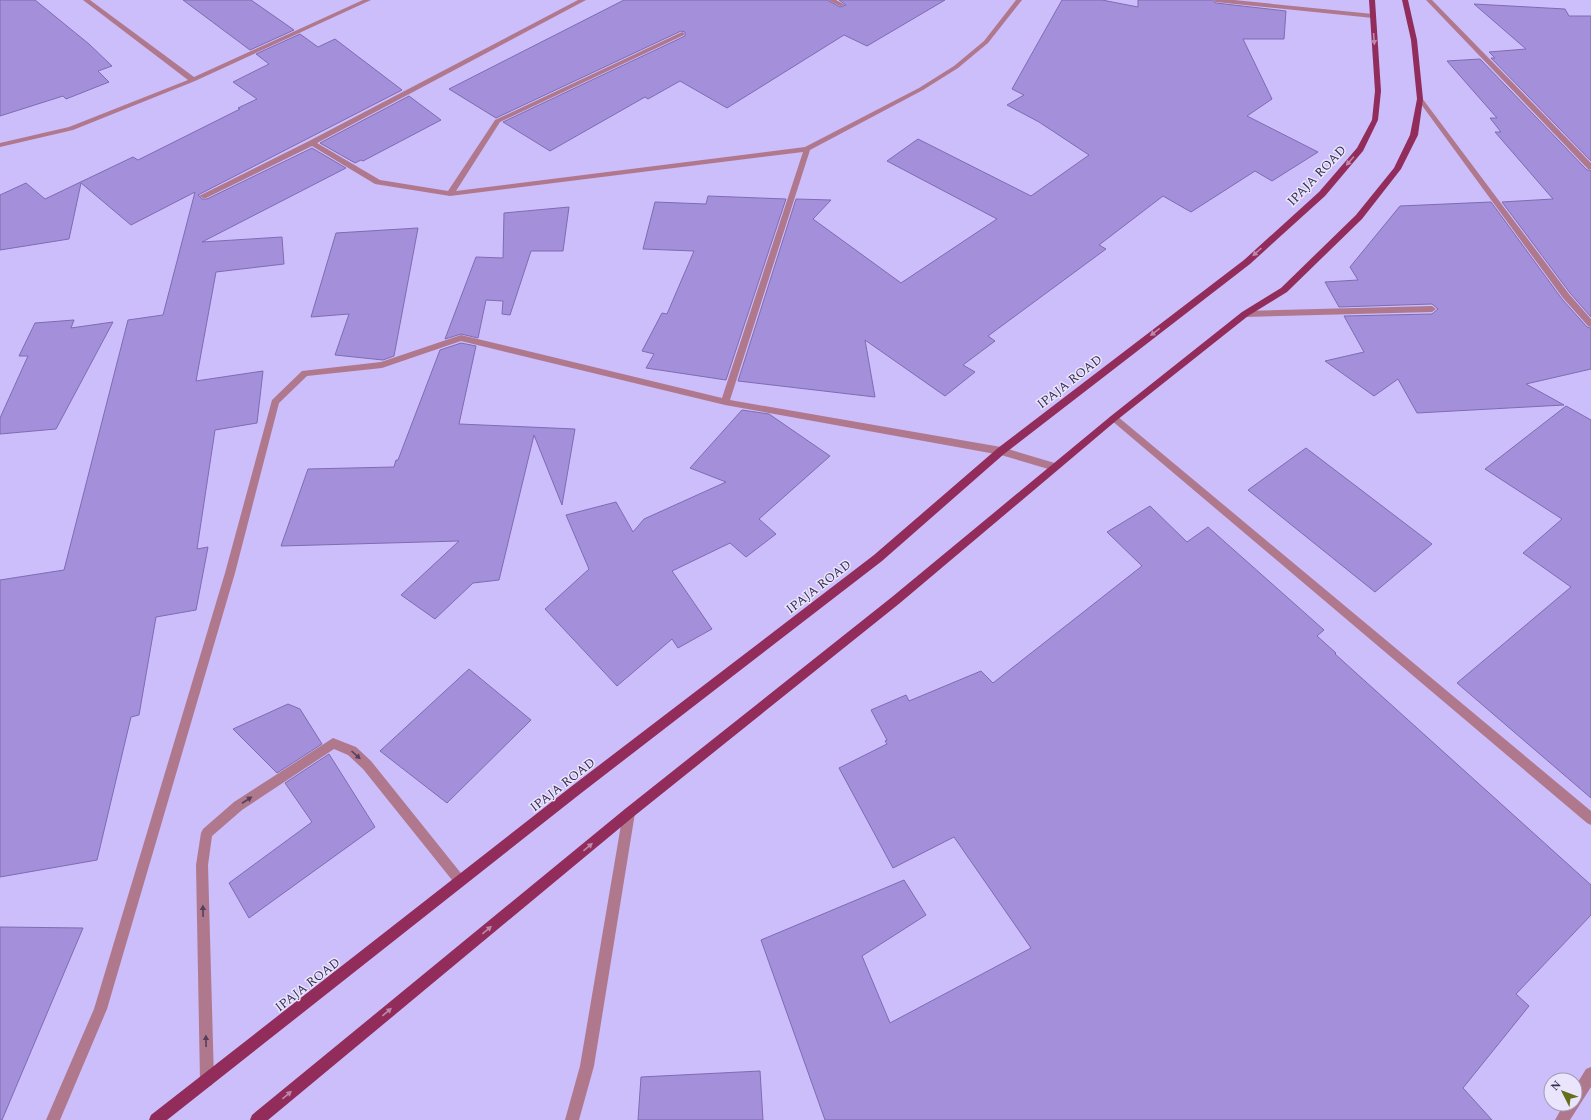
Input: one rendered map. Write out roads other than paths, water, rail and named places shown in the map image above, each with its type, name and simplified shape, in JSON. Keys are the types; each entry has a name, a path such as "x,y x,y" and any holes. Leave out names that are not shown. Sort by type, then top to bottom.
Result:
{"main road":[{"name":"IPAJA ROAD","path":"156,1120 460,881 878,558 1001,451 1247,262 1322,194 1360,150 1375,120 1378,90 1372,0"},
{"path":"257,1120 629,813 896,600 1114,418 1245,314 1284,290 1359,217 1397,169 1414,136 1420,98 1414,40 1406,0"}],"street":[{"path":"86,0 193,80"},
{"path":"0,145 70,128 193,80 368,0"},
{"path":"203,196 312,143 583,0"},
{"path":"831,0 842,5"},
{"path":"312,143 378,182 450,194 807,149 921,89 956,67 986,42 1019,0"},
{"path":"1216,0 1373,16"},
{"path":"1429,0 1591,167"},
{"path":"450,194 497,121 682,34"},
{"path":"1420,98 1566,296 1591,324"},
{"path":"725,402 807,149"},
{"path":"1245,314 1432,309"},
{"path":"53,1120 100,1009 230,573 275,402 305,373 382,365 460,338 725,402 1001,451 1055,467"},
{"path":"1114,418 1591,819"},
{"path":"207,1080 202,865 207,833 238,806 333,743 352,751 367,765 460,881"},
{"path":"572,1120 587,1066 629,813"},
{"path":"1583,1087 1591,1074"}]}
